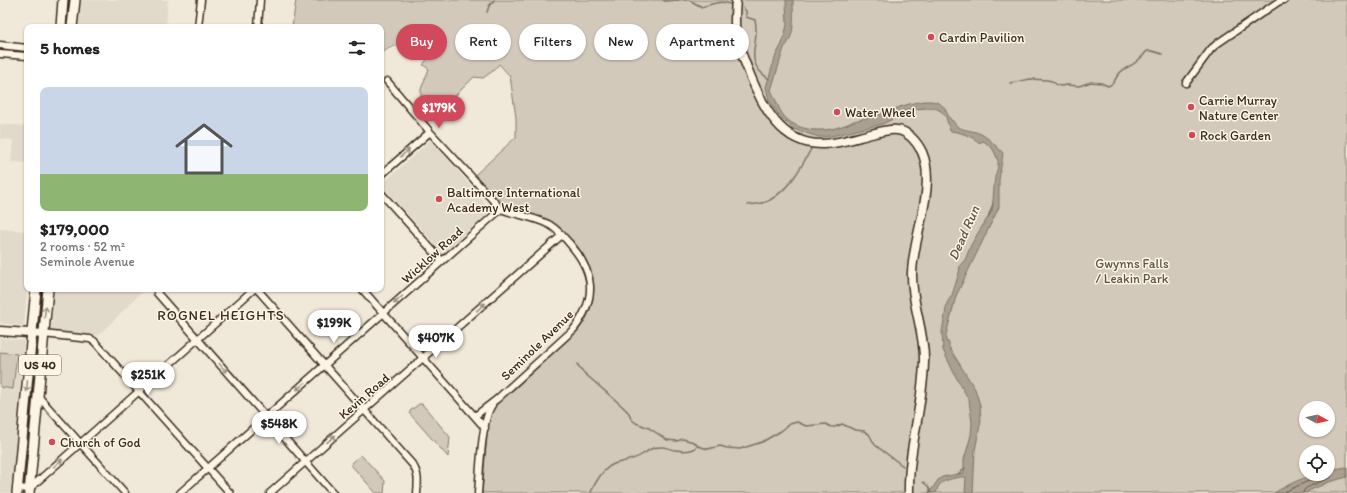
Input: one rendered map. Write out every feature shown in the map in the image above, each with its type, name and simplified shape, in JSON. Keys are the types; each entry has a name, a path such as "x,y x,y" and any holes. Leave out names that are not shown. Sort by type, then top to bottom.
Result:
{"main road":[{"path":"61,24 63,0"},
{"path":"72,24 75,0"},
{"name":"US 40","path":"17,490 36,292"},
{"name":"US 40","path":"29,491 48,292"}],"street":[{"path":"198,24 201,0"},
{"path":"258,24 260,0"},
{"path":"736,0 736,36 758,97 769,114 788,135 808,143 822,144 840,142 887,130 899,130 914,140 926,161 926,186 912,273 914,295 923,338 924,365 923,383 909,464 909,493"},
{"path":"1186,83 1211,49 1218,42 1278,2 1284,0"},
{"path":"0,46 24,48"},
{"path":"0,54 24,56"},
{"path":"387,81 430,132 501,209"},
{"path":"384,172 430,132"},
{"path":"384,196 442,261"},
{"name":"Seminole Avenue","path":"475,416 497,399 574,329 586,309 590,286 586,270 575,250 562,235 543,222 501,209"},
{"name":"Wicklow Road","path":"180,493 501,209"},
{"name":"Kevin Road","path":"270,493 562,235"},
{"path":"17,490 29,491 80,443 251,292"},
{"path":"260,292 415,468 418,477 417,493"},
{"path":"365,292 484,428"},
{"path":"157,294 333,493"},
{"path":"0,331 90,338 140,391 230,493"},
{"path":"38,395 125,493"},
{"path":"478,493 484,428 488,411 497,399"}],"shaded area":[{"path":"81,0 168,0 166,24 78,24"},
{"path":"0,124 24,126 24,163 11,162 13,140 0,139"},
{"name":"Baltimore International Academy West","path":"431,140 492,210 443,253 384,188 384,182"},
{"path":"0,229 24,231 24,292 27,292 24,326 0,323"},
{"path":"55,292 142,292 98,336 51,331"},
{"path":"0,338 24,341 11,493 0,493"}],"green space":[{"path":"296,0 734,0 733,12 737,24 656,24 656,60 747,60 760,104 800,143 899,132 916,145 925,176 910,269 923,358 907,493 482,493 488,425 491,412 500,400 580,328 589,313 591,305 593,287 592,279 587,262 563,230 553,223 535,215 516,210 504,204 493,196 475,175 516,137 516,118 510,76 499,64 493,71 483,78 474,77 455,96 437,110 421,102 421,89 429,69 423,65 427,60 447,60 447,24 396,24 396,46 384,52 384,24 292,24"},
{"name":"Gwynns Falls / Leakin Park","path":"739,0 1347,0 1347,493 912,493 913,463 926,337 916,286 915,271 930,188 931,168 929,158 915,134 901,127 824,142 808,140 797,136 777,119 765,101 748,60 749,24 739,24"},
{"path":"0,352 17,354 13,389 0,387"},
{"path":"419,404 422,404 450,437 448,457 410,414 410,411"},
{"path":"361,455 385,481 384,493 376,493 351,465"}],"water":[{"name":"Dead Run","path":"786,0 793,0 792,32 788,43 784,48 771,90 781,112 789,121 795,125 811,130 827,130 844,126 854,121 914,103 933,101 939,103 945,109 955,125 962,129 981,134 990,140 1003,153 999,180 999,207 956,296 946,335 946,342 949,342 949,347 975,389 980,405 981,420 975,450 973,493 965,493 966,477 964,477 945,481 939,485 936,493 928,493 942,477 964,473 964,460 971,435 972,423 969,400 943,350 942,332 947,303 952,295 960,265 965,260 971,245 992,211 995,177 998,167 998,161 995,153 985,142 982,141 980,143 966,135 950,131 946,117 941,111 935,108 905,111 882,124 832,136 819,137 793,129 778,114 769,100 766,87 776,55 782,44 787,25"},
{"path":"1347,467 1347,477 1335,480 1335,469"},
{"path":"1299,480 1333,481 1304,493 1274,493"}],"waterway":[{"path":"487,12 489,6 494,0"},
{"path":"663,0 679,0"},
{"path":"684,0 689,0 702,7 720,2 730,4"},
{"path":"743,8 746,11 746,17 755,20 756,37 754,59 756,65 769,79"},
{"path":"1010,83 1030,79 1052,81 1061,86 1079,86 1091,82 1101,83 1108,86 1113,83 1122,71 1134,64 1147,51 1162,54"},
{"path":"748,205 768,201 783,190 799,171 811,149"},
{"name":"Dead Run","path":"988,217 993,204"},
{"path":"577,364 583,372 629,413 631,419 636,423 649,428 667,440 677,441 683,439 694,442 698,446 708,449 720,446 740,449 762,442 790,424 797,422 806,426 826,424 830,427 834,427 842,424 869,434 875,445 903,466"},
{"path":"591,492 601,474 612,465 634,459 654,448 665,447 674,450 687,451 698,446"},
{"name":"Dead Run","path":"958,474 965,468"},
{"path":"923,482 928,486 931,493"}],"place":[{"name":"Cardin Pavilion","path":"931,37"},
{"name":"Carrie Murray Nature Center","path":"1191,107"},
{"name":"Water Wheel","path":"837,112"},
{"name":"Rock Garden","path":"1192,135"},
{"name":"Baltimore International Academy West","path":"439,199"},
{"name":"Church of God","path":"52,442"}],"district":[{"name":"ROGNEL HEIGHTS","path":"221,315"}]}
